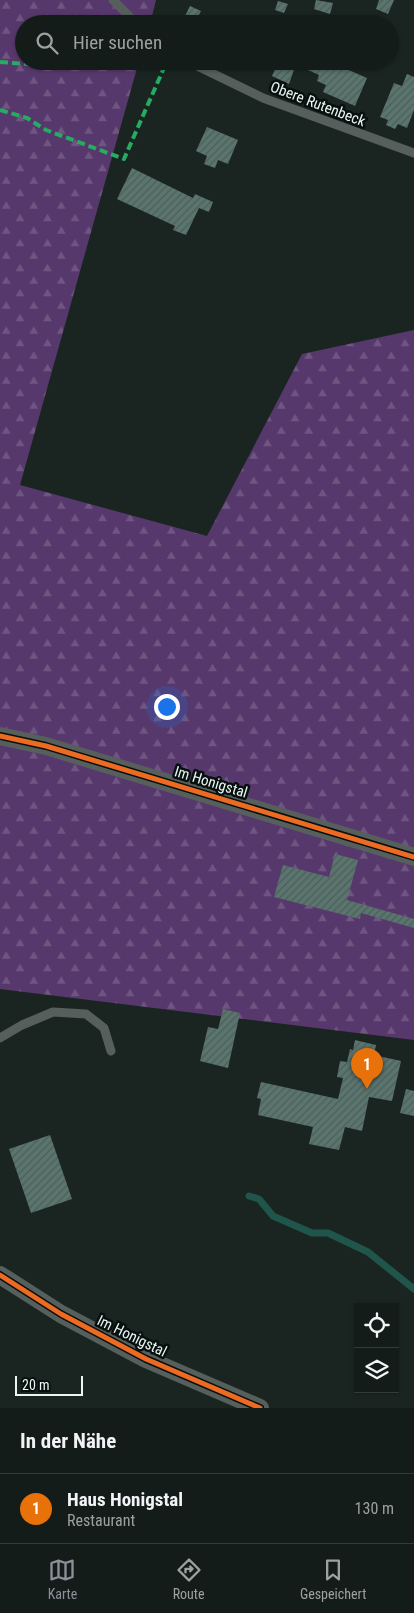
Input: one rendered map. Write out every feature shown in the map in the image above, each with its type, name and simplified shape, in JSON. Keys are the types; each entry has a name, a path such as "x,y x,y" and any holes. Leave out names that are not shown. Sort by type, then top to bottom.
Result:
{"street":[{"name":"Im Honigstal","path":"0,736 46,746 414,857"},
{"name":"Im Honigstal","path":"0,1275 61,1314 146,1359 260,1408"}],"lane":[{"path":"113,0 128,15"},
{"name":"Obere Rutenbeck","path":"205,70 263,98 414,154"},
{"path":"0,1038 52,1012 86,1014 104,1028 111,1051"}],"green space":[{"path":"0,0 156,0 152,15 15,15 15,70 136,70 20,485 207,536 302,354 414,330 414,1040 0,989"}],"building":[{"path":"316,0 333,3 330,14 314,9"},
{"path":"379,0 394,0 388,14 376,9"},
{"path":"278,1 288,4 284,13 275,10"},
{"path":"190,6 201,11 199,15 186,15"},
{"path":"275,70 294,70 289,84 272,76"},
{"path":"308,70 349,70 367,78 355,106 323,92 326,85 317,81 319,75"},
{"path":"407,74 414,77 414,110 407,128 398,124 395,129 386,125 388,120 380,117 394,83 402,86"},
{"path":"207,127 238,140 228,164 218,160 215,168 204,164 207,156 196,151"},
{"path":"132,168 193,198 195,194 213,202 209,212 199,208 186,235 173,230 175,226 117,199"},
{"path":"335,854 358,860 347,900 414,919 414,928 361,913 360,919 274,897 283,865 329,877"},
{"path":"223,1009 240,1013 228,1068 200,1061 208,1027 218,1029"},
{"path":"355,1040 376,1045 374,1055 401,1061 392,1101 369,1097 362,1131 345,1127 339,1150 309,1144 313,1127 258,1115 261,1099 257,1098 261,1082 338,1099 343,1078 337,1077 340,1061 347,1062 350,1049 353,1050"},
{"path":"406,1089 414,1091 414,1116 400,1113"},
{"path":"50,1135 72,1199 31,1213 9,1149"}],"waterway":[{"path":"249,1196 259,1199 273,1216 312,1233 328,1233 368,1252 414,1289"}],"marked path":[{"path":"0,62 15,63"},
{"path":"0,110 27,118 46,130 124,159 163,70"}],"cycle path":[{"path":"0,736 46,746 414,857"},
{"path":"0,1275 61,1314 146,1359 260,1408"}],"place":[{"name":"Haus Honigstal","path":"367,1089"}]}
